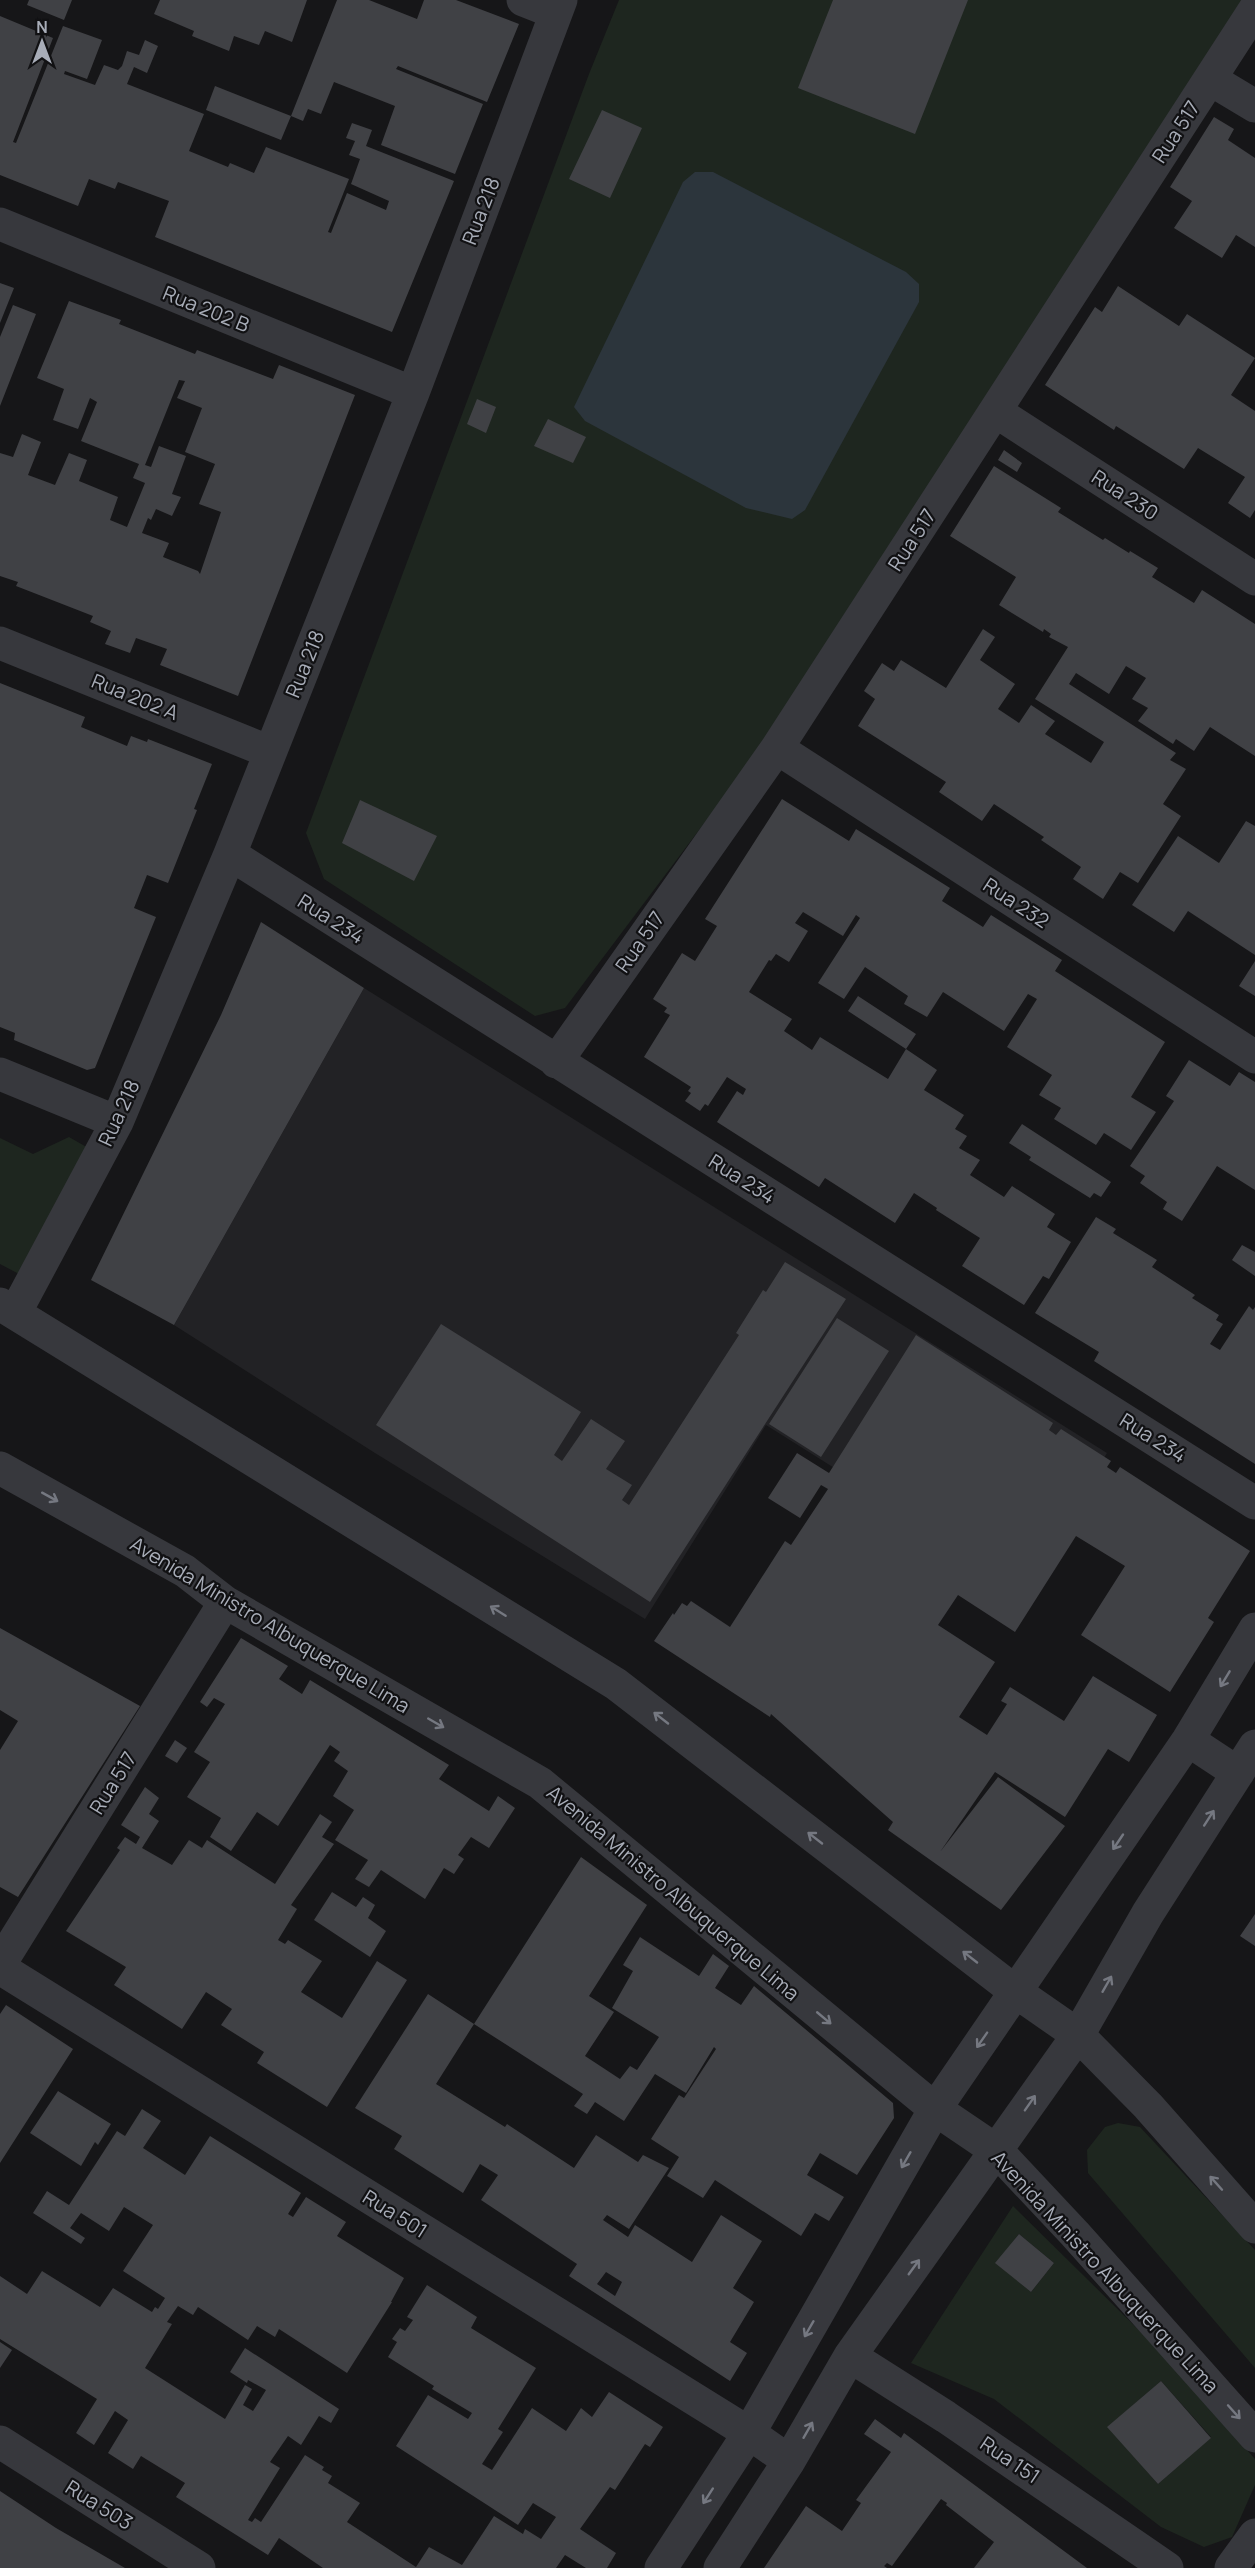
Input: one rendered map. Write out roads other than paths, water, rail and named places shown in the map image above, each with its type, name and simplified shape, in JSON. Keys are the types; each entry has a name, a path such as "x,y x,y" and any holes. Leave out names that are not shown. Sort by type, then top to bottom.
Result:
{"street":[{"path":"523,0 558,6"},
{"name":"Rua 218","path":"8,1308 117,1122 230,854 413,393 558,6"},
{"name":"Rua 517","path":"556,1062 777,748 1255,9"},
{"path":"1210,79 1255,106"},
{"name":"Rua 202 B","path":"0,224 413,393"},
{"name":"Rua 230","path":"995,411 1255,579"},
{"name":"Rua 202 A","path":"0,643 270,752"},
{"name":"Rua 232","path":"777,748 1255,1057"},
{"name":"Rua 234","path":"230,854 1255,1503"},
{"path":"0,1074 117,1122"},
{"path":"8,1308 616,1684 1016,1992 1078,2035 1148,2106 1255,2227"},
{"name":"Avenida Ministro Albuquerque Lima","path":"0,1468 185,1571 225,1602 540,1783 935,2109 997,2151 1075,2234 1255,2436"},
{"name":"Rua 517","path":"0,1966 225,1602"},
{"path":"661,2568 749,2433 935,2109 1188,1740 1255,1629"},
{"path":"720,2568 789,2461 850,2356 1078,2035 1148,1913 1247,1759 1188,1740"},
{"name":"Rua 501","path":"0,1966 749,2433 789,2461"},
{"name":"Rua 151","path":"850,2356 946,2417 1167,2568"},
{"name":"Rua 503","path":"0,2442 199,2568"},
{"path":"1232,2568 1255,2535"}]}
